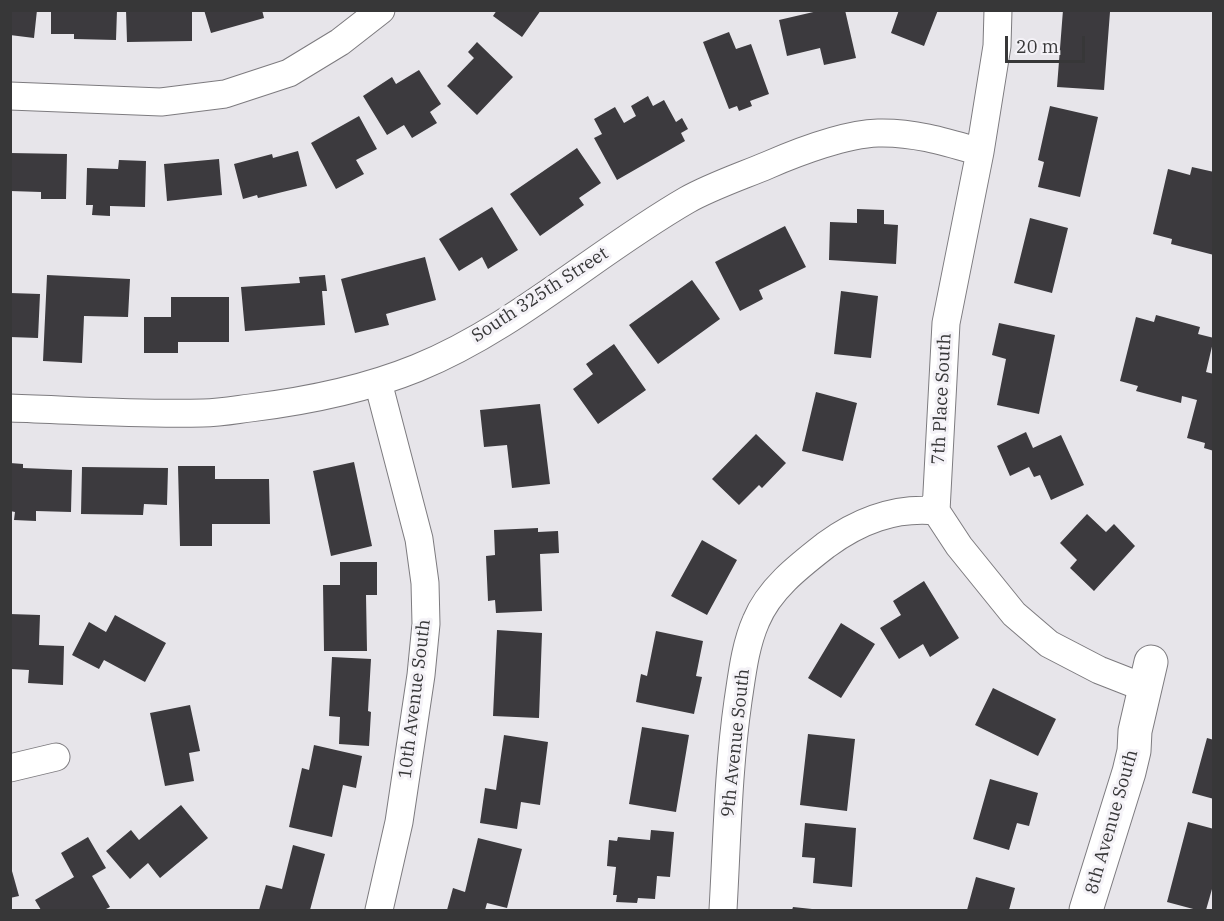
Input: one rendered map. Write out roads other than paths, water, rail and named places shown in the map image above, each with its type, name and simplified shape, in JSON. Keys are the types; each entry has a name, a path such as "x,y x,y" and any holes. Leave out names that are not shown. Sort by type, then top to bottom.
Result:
{"street":[{"path":"10,96 161,102 225,94 289,73 340,42 381,10"},
{"name":"7th Place South","path":"936,511 946,323 980,152 997,46 998,10"},
{"name":"South 325th Street","path":"10,408 205,413 279,405 327,396 378,382 419,367 457,348 519,312 689,199 794,154 876,133 918,135 980,152"},
{"name":"10th Avenue South","path":"378,382 419,539 425,583 426,624 421,675 399,822 379,910"},
{"name":"9th Avenue South","path":"723,910 733,738 746,652 756,621 771,595 789,575 840,535 864,521 892,512 916,509 936,511"},
{"path":"936,511 959,546 1014,614 1049,644 1099,670 1148,675"},
{"name":"8th Avenue South","path":"1086,910 1129,772 1134,751 1135,731 1148,675"},
{"path":"10,768 56,757"}]}
